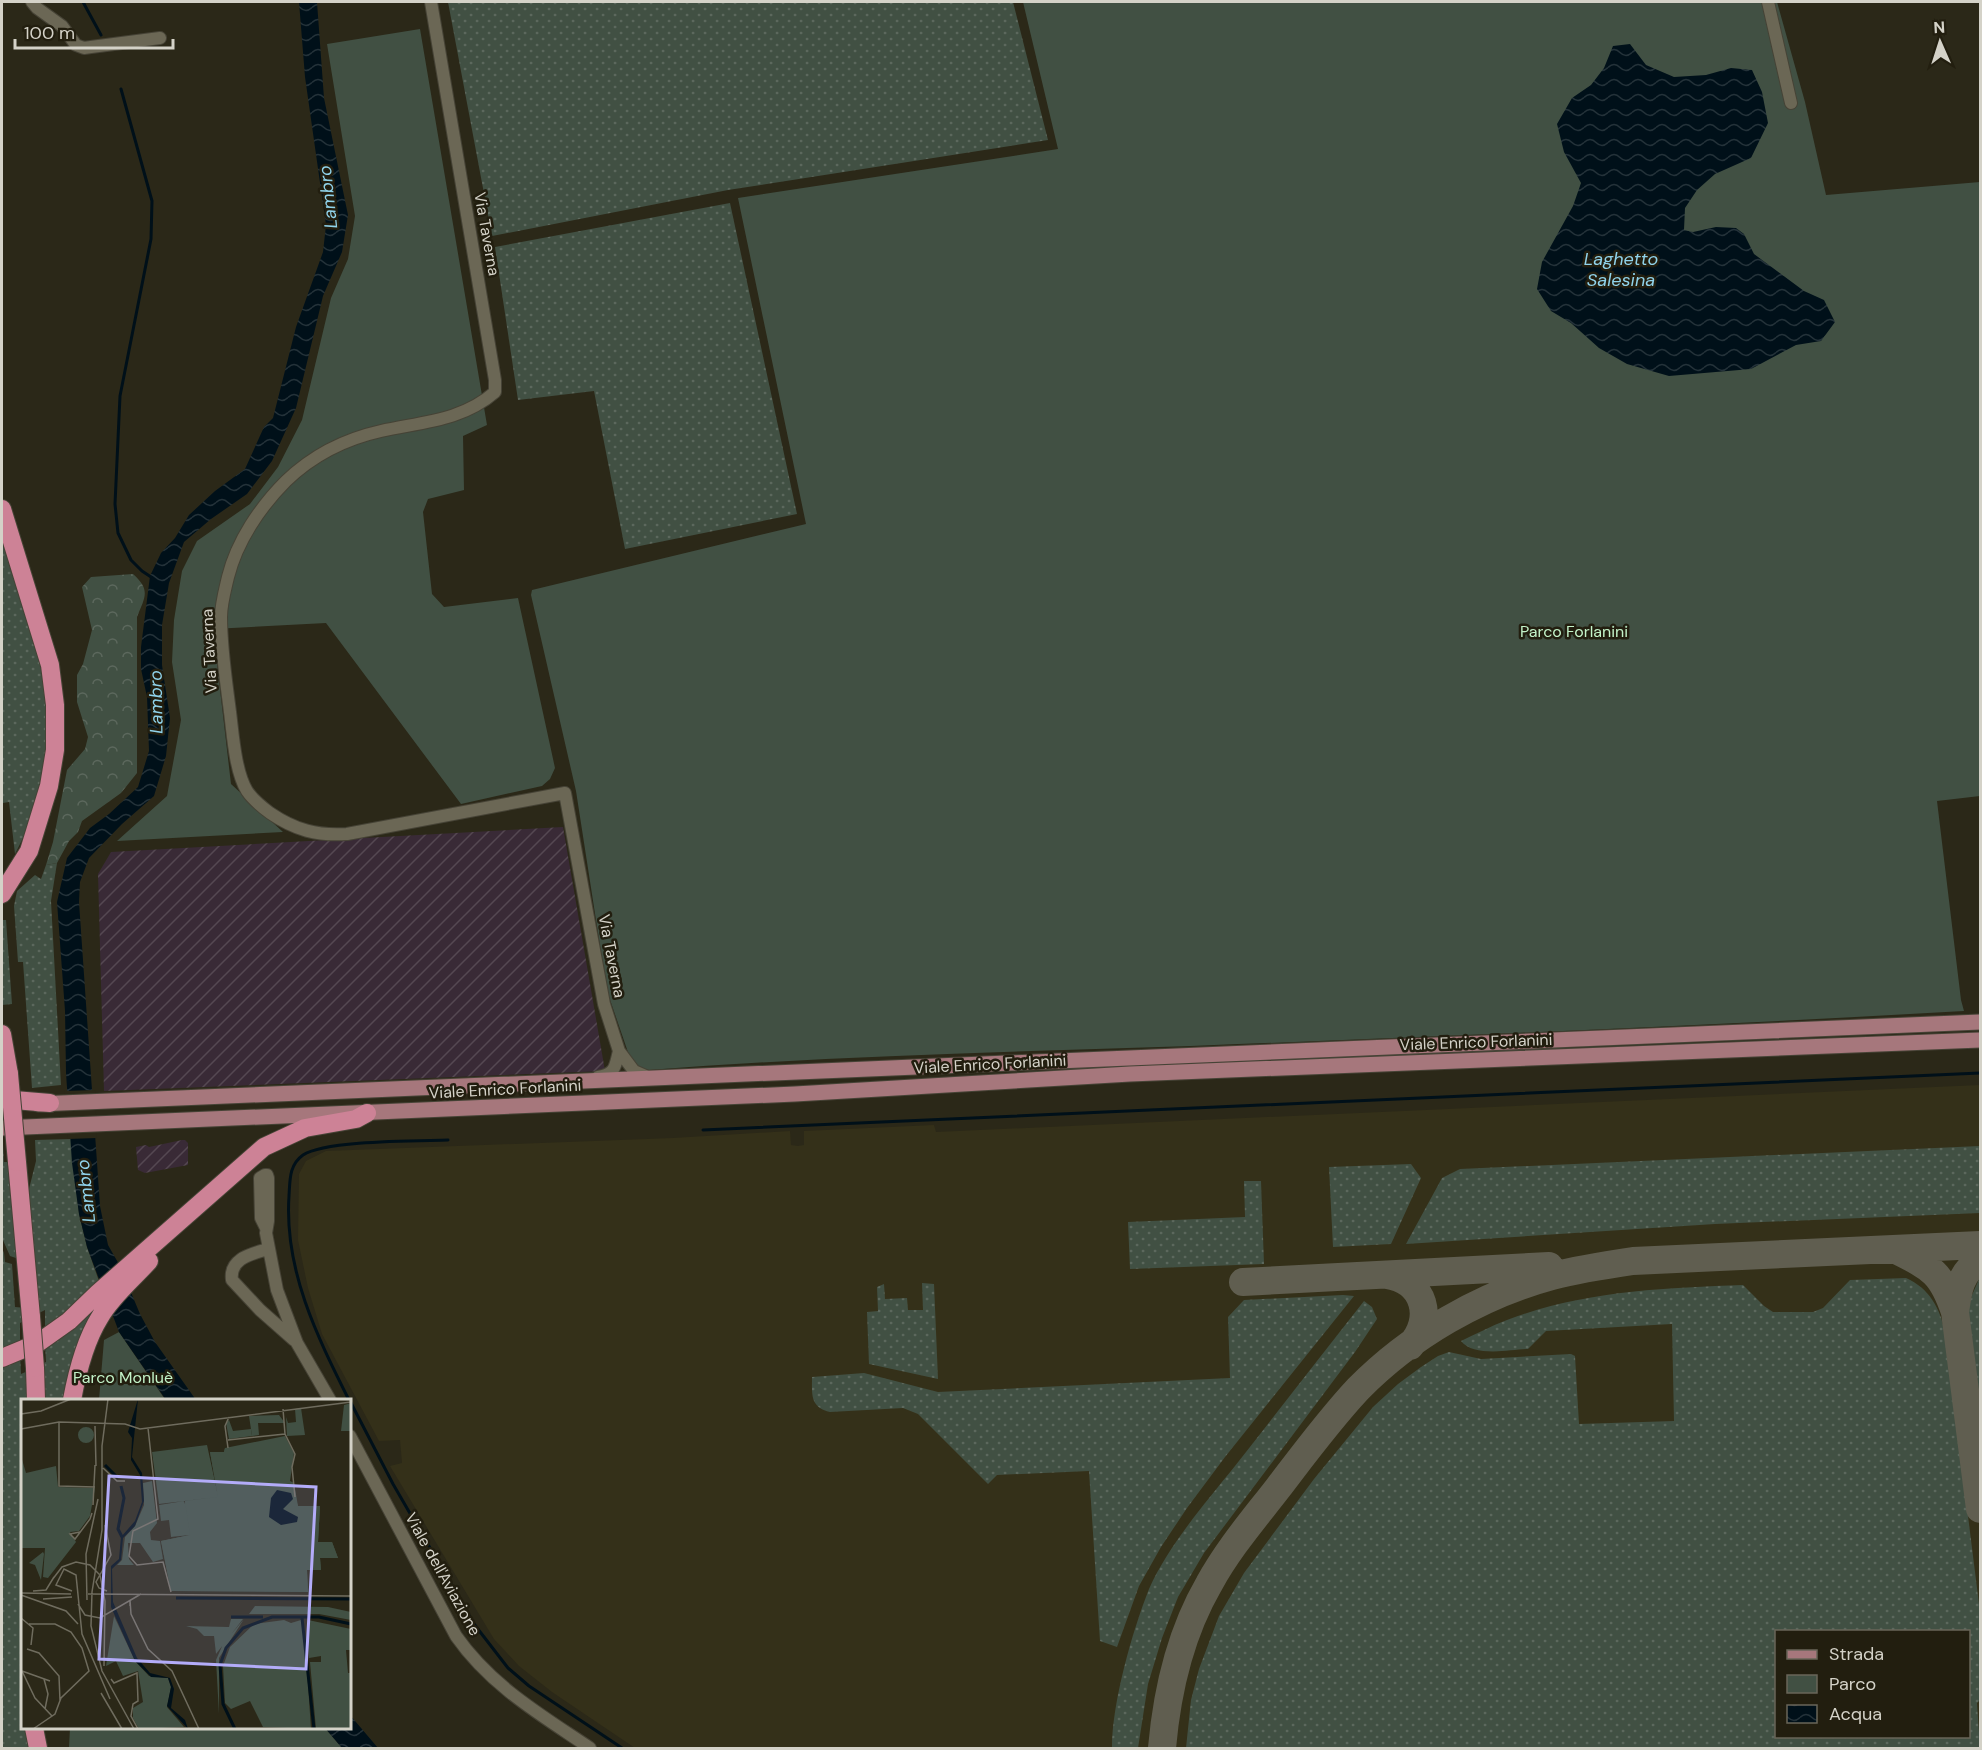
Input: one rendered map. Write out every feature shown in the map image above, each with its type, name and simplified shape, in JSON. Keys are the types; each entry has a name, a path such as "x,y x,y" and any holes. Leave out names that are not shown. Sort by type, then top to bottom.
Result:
{"highway":[{"path":"2,508 50,665 55,705 56,750 49,786 29,851 2,894"},
{"path":"2,885 19,860 39,819"},
{"path":"2,1034 9,1074 31,1317 36,1399"},
{"path":"2,1100 57,1103"},
{"path":"2,1358 38,1343 102,1301 130,1272 181,1228 202,1203 248,1158 276,1139 305,1128 356,1119 367,1113"},
{"path":"72,1399 75,1380 98,1320 102,1301"},
{"path":"34,1729 39,1749"},
{"path":"39,1749 41,1729"}],"main road":[{"name":"Viale Enrico Forlanini","path":"2,1106 1980,1022"},
{"name":"Viale Enrico Forlanini","path":"2,1128 807,1094 1130,1074 1980,1040"}],"street":[{"path":"32,2 62,26 73,42 80,47 160,38"},
{"name":"Via Taverna","path":"431,2 495,380 495,392 452,417 360,436 322,453 287,480 260,513 236,554 228,575 221,615 223,661 236,753 243,782 251,796 290,825 316,834 347,834 565,793 604,1004 619,1051 634,1071 651,1078"},
{"path":"1768,2 1791,103"},
{"path":"575,1081 610,1074 614,1070 619,1051"},
{"path":"266,1228 268,1249 279,1297 297,1342 329,1399"},
{"path":"268,1249 238,1261 232,1270 232,1280 260,1310 297,1342"},
{"name":"Viale dell'Aviazione","path":"351,1438 456,1636 467,1652 480,1667 516,1699 590,1749"}],"shaded area":[{"path":"563,827 605,1071 104,1091 98,874 111,852"},
{"path":"1980,1085 1980,1748 635,1748 552,1692 519,1666 494,1639 390,1466 402,1463 400,1440 379,1441 322,1334 308,1288 298,1240 299,1174 306,1161 326,1151 673,1138 790,1131 791,1145 798,1146 804,1145 804,1131 934,1125 936,1132"},
{"path":"182,1140 188,1143 188,1165 145,1173 138,1170 136,1147 146,1145 149,1147"}],"green space":[{"path":"448,2 1013,2 1048,140 728,190 492,236"},
{"name":"Parco Forlanini","path":"1023,2 1777,2 1805,102 1826,195 1980,182 1980,796 1937,801 1964,1011 1577,1030 852,1058 649,1070 638,1068 630,1058 607,991 576,791 531,595 532,590 806,524 738,198 1058,149"},
{"path":"420,29 487,425 463,436 464,490 428,499 423,512 432,594 444,607 518,598 555,768 550,779 542,786 461,804 326,623 213,629 231,784 283,832 117,841 167,796 181,720 172,662 174,620 182,571 197,541 250,504 278,467 302,420 331,298 348,259 355,216 327,44"},
{"path":"730,203 797,514 625,549 594,391 518,400 495,247"},
{"path":"2,526 45,660 51,742 33,818 15,854 9,802 3,803 2,788"},
{"path":"133,574 142,585 145,594 137,617 137,773 121,793 82,821 78,832 69,841 57,863 46,865 53,842 67,770 85,749 88,737 77,702 77,675 83,664 92,630 82,587 91,577"},
{"path":"57,863 51,901 61,1085 32,1088 23,962 18,962 14,906 17,891 35,875 41,879 46,865"},
{"path":"2,920 6,920 12,1004 2,1005"},
{"path":"71,1139 79,1214 87,1247 100,1284 52,1325 45,1327 45,1310 39,1313 29,1189 36,1161 35,1140"},
{"path":"2,1142 4,1162 10,1162 19,1259 10,1256 2,1238"},
{"path":"1980,1146 1980,1213 1715,1224 1406,1244 1442,1178 1460,1169"},
{"path":"1411,1164 1421,1178 1391,1244 1333,1247 1329,1167"},
{"path":"1244,1181 1261,1181 1264,1264 1130,1269 1128,1222 1245,1217"},
{"path":"2,1249 5,1262 12,1264 15,1307 26,1308 27,1319 20,1323 20,1342 2,1351"},
{"path":"1980,1277 1980,1421 1968,1311"},
{"path":"1906,1278 1927,1293 1937,1307 1943,1323 1980,1612 1980,1700 1977,1703 1980,1748 1186,1748 1191,1700 1199,1669 1219,1616 1244,1573 1314,1479 1373,1407 1421,1367 1449,1352 1481,1359 1571,1354 1575,1356 1579,1424 1674,1421 1672,1324 1546,1331 1528,1349 1482,1351 1467,1346 1461,1341 1501,1322 1536,1310 1594,1297 1653,1290 1743,1285 1773,1312 1813,1312 1823,1308 1850,1280"},
{"path":"922,1283 934,1284 938,1379 869,1364 867,1312 878,1311 877,1287 884,1284 885,1299 907,1298 908,1310 923,1310"},
{"path":"1354,1296 1225,1457 1161,1547 1139,1586 1117,1647 1100,1641 1089,1471 997,1475 988,1484 918,1414 903,1408 830,1412 819,1407 812,1395 812,1377 864,1373 938,1392 1230,1378 1228,1317 1244,1300"},
{"path":"1364,1301 1372,1307 1377,1319 1355,1352 1204,1553 1178,1597 1148,1684 1138,1748 1112,1748 1115,1710 1130,1646 1149,1589 1166,1557 1188,1525"},
{"path":"98,1303 67,1399 41,1399 41,1364 46,1362 45,1344"},
{"name":"Parco Monluè","path":"119,1332 165,1399 99,1399 104,1340"},
{"path":"20,1353 21,1374 30,1370 30,1399 21,1399 21,1729 29,1729 31,1748 2,1748 2,1361"},
{"path":"70,1729 326,1729 342,1748 69,1748"}],"water":[{"name":"Lambro","path":"299,2 317,2 324,98 348,215 342,252 323,296 296,408 272,461 247,494 211,519 184,542 169,583 162,625 162,665 170,718 166,756 154,796 122,824 89,858 80,882 79,902 100,1206 108,1245 120,1266 140,1314 155,1342 195,1399 165,1399 119,1332 87,1247 79,1214 72,1163 57,902 67,858 90,828 138,787 149,751 147,697 141,669 141,647 150,576 161,553 175,538 189,515 215,491 245,469 264,427 273,418 296,327 323,252 326,225 305,77"},
{"name":"Laghetto Salesina","path":"1630,44 1646,65 1674,77 1706,75 1731,68 1752,70 1762,92 1768,123 1751,158 1715,174 1697,190 1685,208 1684,230 1693,232 1716,227 1736,228 1744,234 1754,254 1804,291 1824,300 1835,322 1821,341 1796,345 1751,369 1669,376 1627,364 1599,348 1571,323 1551,311 1537,289 1542,262 1573,206 1581,183 1564,152 1557,124 1572,98 1591,85 1604,68 1613,46"},
{"path":"351,1716 378,1748 342,1748 326,1729 351,1729"}],"pier":[{"path":"95,1090 97,1138 68,1139 64,1091"}],"waterway":[{"path":"83,2 101,35"},
{"path":"121,89 152,201 151,239 120,396 115,504 118,533 131,560 151,577"},
{"path":"703,1130 1980,1073"},
{"path":"348,1399 325,1352 297,1276 289,1223 291,1173 295,1163 303,1155 331,1146 372,1142 448,1140"},
{"path":"351,1403 393,1484 474,1624 508,1668 529,1686 622,1748"}],"taxiway":[{"path":"1162,1748 1167,1705 1176,1663 1199,1603 1224,1559 1317,1437 1358,1389 1400,1352 1448,1320 1473,1306 1525,1284 1572,1271 1633,1261 1980,1245"},
{"path":"1896,1250 1934,1273 1945,1288 1955,1312 1980,1509"},
{"path":"1955,1312 1964,1276 1980,1260"},
{"path":"1243,1282 1549,1266"},
{"path":"1387,1275 1410,1285 1418,1293 1422,1303 1424,1313 1422,1324 1410,1346"}]}
